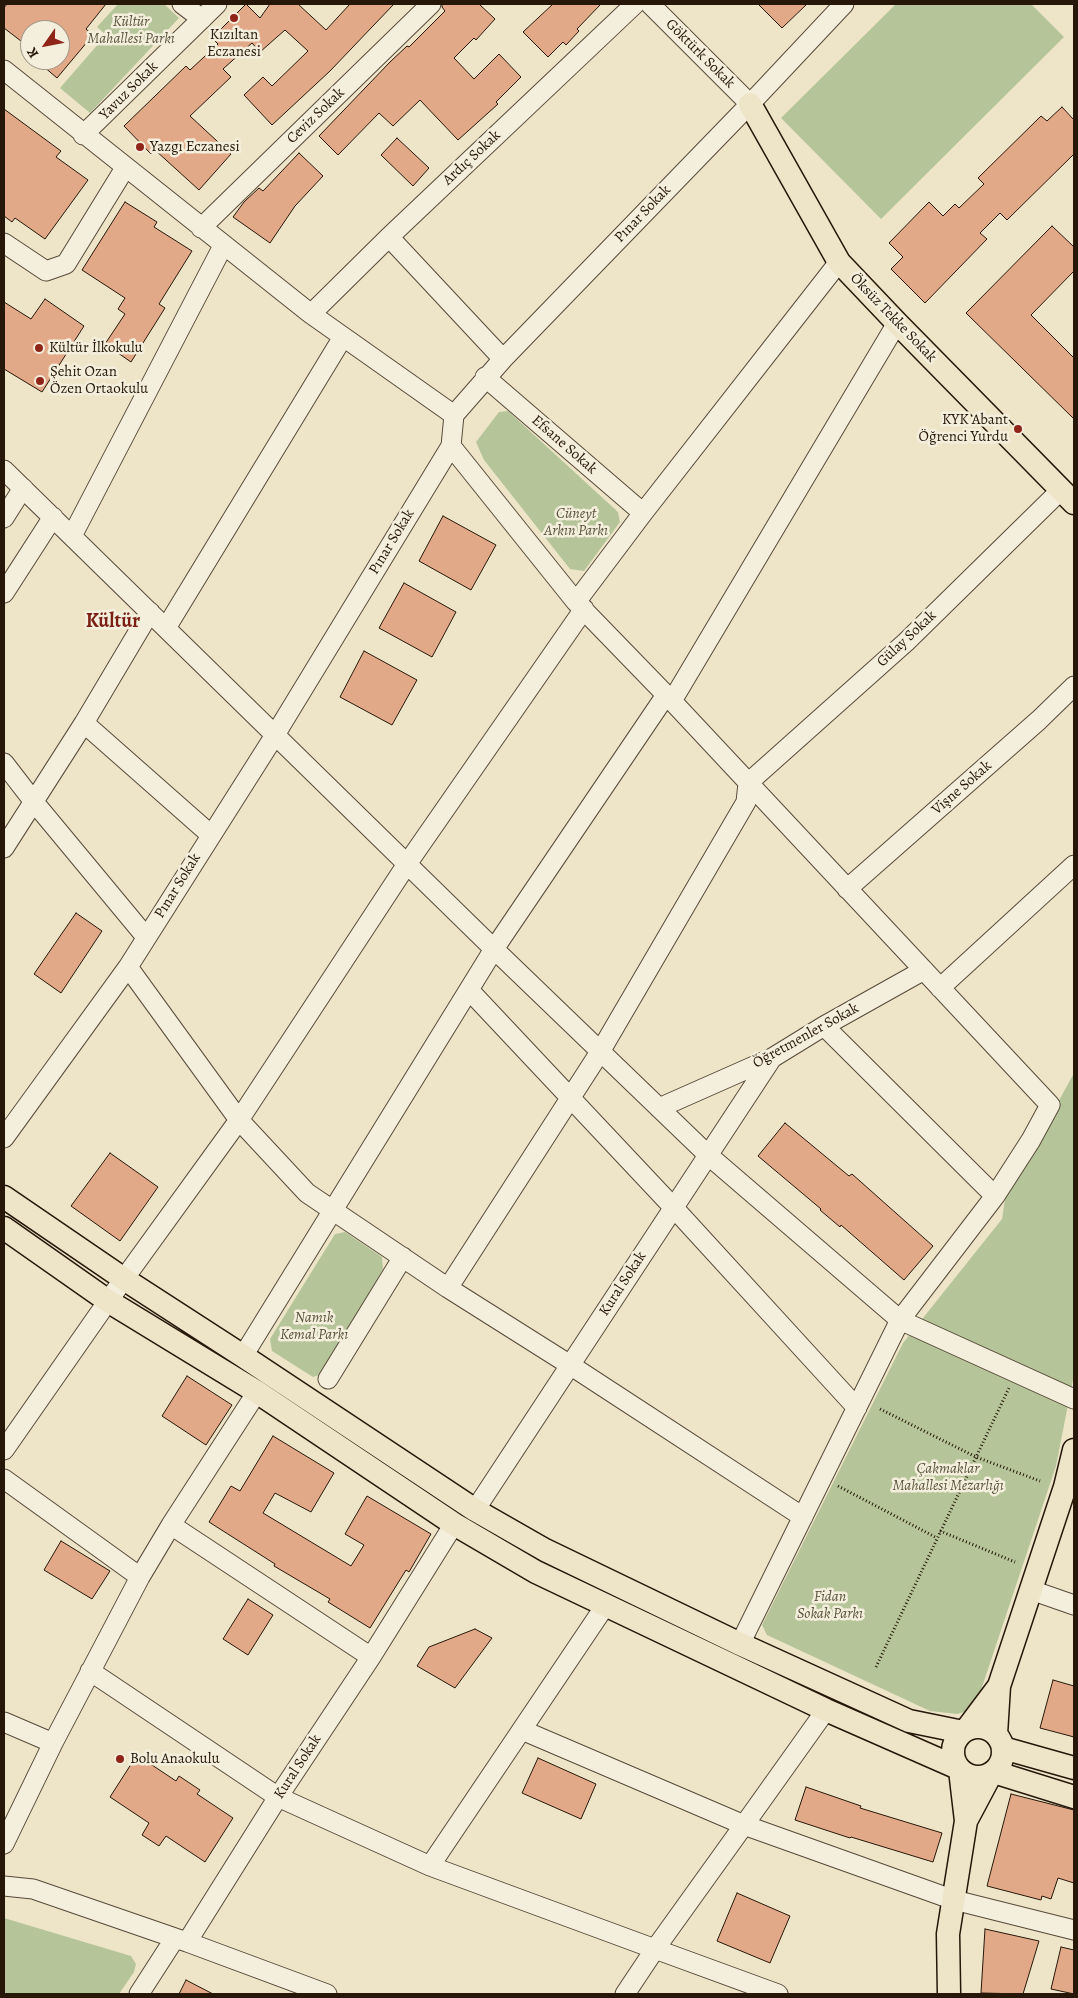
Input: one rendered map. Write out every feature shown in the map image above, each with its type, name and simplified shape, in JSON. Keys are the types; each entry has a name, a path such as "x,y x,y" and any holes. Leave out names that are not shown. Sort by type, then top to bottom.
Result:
{"main road":[{"name":"Öksüz Tekke Sokak","path":"750,104 839,262 1068,496"},
{"path":"4,1197 124,1279 475,1510 545,1550 740,1644 909,1721 964,1731 981,1727 989,1729 1000,1741 1074,1768"},
{"path":"4,1228 108,1301 256,1392 454,1524 536,1572 826,1710 959,1769 971,1777 979,1778 992,1773 1074,1797"},
{"path":"949,1994 948,1934 966,1820 959,1769 954,1760 954,1744 999,1686 1065,1487 1074,1450"},
{"path":"966,1820 992,1773 1000,1766 1003,1759 1000,1741 999,1686"}],"street":[{"path":"182,4 202,19"},
{"name":"Yavuz Sokak","path":"83,135 218,4"},
{"name":"Ceviz Sokak","path":"201,228 431,4"},
{"name":"Ardıç Sokak","path":"310,314 635,4"},
{"name":"Göktürk Sokak","path":"650,4 750,104"},
{"name":"Pınar Sokak","path":"4,1138 128,967 275,735 451,446 454,415 503,358 750,104 844,4"},
{"path":"6,77 83,135 310,314 454,415"},
{"path":"4,243 46,271 66,264 125,168"},
{"path":"389,237 503,358"},
{"path":"72,536 223,246"},
{"path":"4,1450 108,1301 239,1120 407,864 643,513 839,262"},
{"path":"243,1356 494,949 669,698 897,323"},
{"path":"166,628 343,337"},
{"name":"Efsane Sokak","path":"485,378 643,513"},
{"path":"451,446 580,606 669,698 1050,1105 1031,1140 995,1196 900,1320 740,1644"},
{"path":"4,470 494,949 708,1155 900,1320 1074,1399"},
{"path":"4,518 23,488"},
{"name":"Gülay Sokak","path":"748,783 1068,496"},
{"path":"4,593 52,517"},
{"path":"4,848 84,723 150,612"},
{"name":"Vişne Sokak","path":"847,889 1039,720 1074,686"},
{"path":"84,723 210,835"},
{"path":"4,763 146,937"},
{"path":"448,1288 600,1052 746,802 748,783"},
{"path":"940,988 1074,865"},
{"path":"128,967 239,1120 307,1193 448,1288 803,1517"},
{"name":"Öğretmenler Sokak","path":"658,1108 772,1058 824,1026 924,970"},
{"path":"469,990 674,1208 857,1408"},
{"path":"824,1026 995,1196"},
{"name":"Kural Sokak","path":"475,1510 772,1058"},
{"path":"328,1379 402,1257"},
{"path":"4,1844 53,1743 140,1577 256,1392"},
{"path":"4,1479 140,1577"},
{"name":"Kural Sokak","path":"139,1994 181,1940 278,1797 454,1524"},
{"path":"171,1525 370,1657"},
{"path":"1031,1590 1074,1605"},
{"path":"430,1866 605,1606"},
{"path":"90,1671 278,1797 430,1866 778,1994"},
{"path":"625,1994 655,1949 826,1710"},
{"path":"4,1722 53,1743"},
{"path":"522,1730 744,1825 954,1900 1074,1930"},
{"path":"4,1886 33,1889 181,1940 327,1994"}],"path":[{"path":"876,1667 1016,1372"},
{"path":"880,1408 976,1457 1040,1481"},
{"path":"838,1486 937,1538"},
{"path":"940,1531 1015,1562"}],"green space":[{"name":"Kültür Mahallesi Parkı","path":"118,4 164,4 179,18 90,113 60,88 106,35 97,27"},
{"path":"896,4 1031,4 1064,37 881,219 781,118"},
{"name":"Cüneyt Arkın Parkı","path":"508,411 618,512 620,522 584,571 570,569 484,460 476,442 499,412"},
{"name":"Çakmaklar Mahallesi Mezarlığı","path":"1074,1073 1074,1374 1056,1466 977,1702 968,1711 957,1714 930,1711 767,1635 762,1625 903,1343 1002,1219 1005,1199"},
{"name":"Namık Kemal Parkı","path":"345,1232 382,1257 383,1269 322,1374 313,1377 272,1351 270,1339 335,1234"},
{"path":"4,1918 131,1956 136,1964 134,1972 119,1994 4,1994"}],"building":[{"path":"7,4 106,4 86,29 93,35 70,62 70,20 20,20 20,40 4,28 4,8"},
{"path":"246,4 260,18 270,4 298,4 326,30 350,4 394,4 330,71 272,125 244,95 263,77 272,86 308,51 285,30 260,52 252,43 223,69 231,77 190,116 231,154 199,190 155,150 151,154 124,126 186,66 190,70 218,44 212,38"},
{"path":"442,4 479,4 495,19 476,40 474,38 454,58 474,79 499,54 521,77 496,102 498,104 458,140 420,100 393,126 379,113 338,155 319,136 390,62 407,46 409,47 445,11"},
{"path":"553,4 601,4 577,29 579,31 566,45 563,42 548,57 523,32"},
{"path":"758,4 807,4 782,28"},
{"path":"48,70 64,70 57,78"},
{"path":"1062,107 1074,120 1074,154 1007,220 1000,213 980,233 987,239 925,303 891,269 903,257 889,243 929,202 943,216 955,204 959,208 984,184 978,178 1041,116 1047,121"},
{"path":"4,109 61,151 56,157 88,180 45,239 15,218 12,222 4,216"},
{"path":"397,138 429,168 413,186 381,155"},
{"path":"299,153 323,176 295,206 270,243 233,217 244,202 259,188 263,191"},
{"path":"125,202 157,222 154,227 192,251 159,304 165,308 131,362 105,344 125,314 118,309 125,298 82,270"},
{"path":"1052,226 1074,247 1074,271 1031,315 1074,358 1074,419 966,313"},
{"name":"Şehit Ozan Özen Ortaokulu","path":"45,299 84,326 42,392 4,369 4,302 31,319"},
{"path":"443,516 496,545 471,590 419,561"},
{"path":"404,583 456,612 432,657 379,628"},
{"path":"364,651 417,680 392,725 340,697"},
{"path":"76,913 102,931 61,993 34,974"},
{"path":"785,1123 849,1176 852,1174 933,1246 904,1280 758,1156"},
{"path":"110,1153 158,1187 120,1241 71,1206"},
{"path":"187,1376 232,1405 206,1445 162,1416"},
{"path":"273,1436 334,1473 311,1512 275,1493 263,1513 351,1566 364,1545 345,1534 367,1496 431,1534 409,1572 406,1570 370,1628 328,1602 330,1599 274,1566 275,1564 209,1522 231,1486 240,1491"},
{"path":"61,1541 110,1571 92,1599 44,1570"},
{"path":"248,1599 273,1615 248,1655 223,1639"},
{"path":"475,1629 492,1638 455,1688 417,1666 429,1647"},
{"path":"1053,1680 1074,1686 1074,1737 1040,1728"},
{"path":"137,1755 176,1781 179,1776 200,1790 197,1794 233,1818 205,1862 166,1836 159,1846 142,1835 149,1823 110,1797"},
{"path":"538,1758 596,1784 581,1819 522,1793"},
{"path":"806,1787 861,1806 860,1808 942,1833 933,1862 795,1820"},
{"path":"1011,1794 1074,1810 1074,1883 1058,1878 1051,1899 1042,1896 1041,1900 987,1886"},
{"path":"737,1893 790,1916 770,1963 717,1941"},
{"path":"985,1929 1039,1941 1023,1994 981,1993"},
{"path":"1061,1947 1074,1950 1074,1994 1051,1989"},
{"path":"186,1980 213,1994 179,1994"}],"place":[{"name":"Kızıltan Eczanesi","path":"234,18"},
{"name":"Yazgı Eczanesi","path":"140,147"},
{"name":"Kültür İlkokulu","path":"39,348"},
{"name":"Şehit Ozan Özen Ortaokulu","path":"40,381"},
{"name":"KYK Abant Öğrenci Yurdu","path":"1018,429"},
{"name":"Bolu Anaokulu","path":"120,1759"}],"district":[{"name":"Kültür","path":"113,622"}],"park label":[{"name":"Fidan Sokak Parkı","path":"830,1606"}]}
